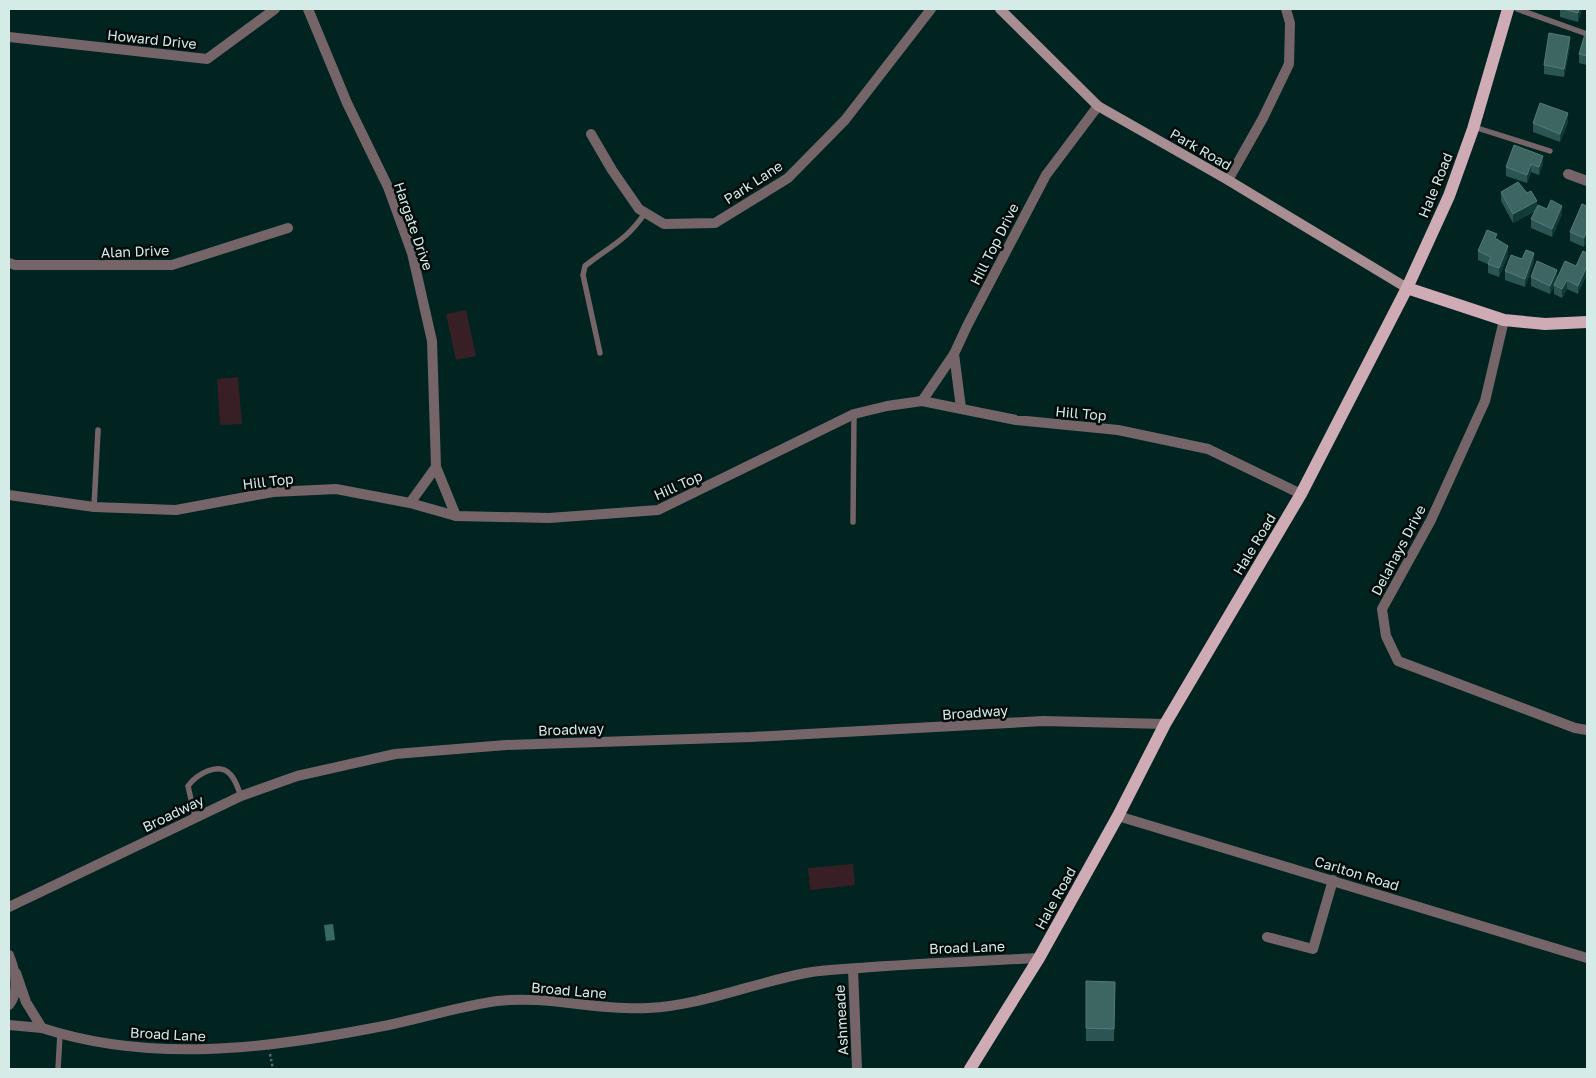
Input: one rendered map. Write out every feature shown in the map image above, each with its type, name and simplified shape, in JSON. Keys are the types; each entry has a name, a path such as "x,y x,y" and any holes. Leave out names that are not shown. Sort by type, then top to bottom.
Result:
{"main road":[{"name":"Park Road","path":"1000,9 1098,106 1228,180 1407,288"},
{"name":"Hale Road","path":"970,1069 1039,958 1118,816 1165,724 1301,494 1407,288 1449,196 1474,127 1508,9"},
{"path":"1407,288 1504,320 1545,324 1587,322"}],"street":[{"name":"Howard Drive","path":"9,38 207,59 275,9"},
{"name":"Hargate Drive","path":"308,9 347,103 388,187 412,253 432,342 436,467 456,516"},
{"name":"Park Lane","path":"592,134 612,170 639,209 664,224 715,223 788,178 845,120 931,9"},
{"path":"1228,180 1263,118 1288,64 1290,22 1286,9"},
{"name":"Hill Top Drive","path":"922,401 954,354 1046,175 1098,106"},
{"path":"1568,174 1587,181"},
{"name":"Alan Drive","path":"9,263 15,265 87,266 172,264 288,228"},
{"name":"Delahays Drive","path":"1504,320 1485,401 1430,520 1382,609 1386,636 1398,661 1575,728 1587,730"},
{"path":"954,354 961,408"},
{"name":"Hill Top","path":"9,495 94,507 176,510 272,492 336,489 410,503 456,516 549,518 658,510 854,414 887,406 922,401 1016,420 1118,430 1208,449 1301,494"},
{"path":"410,503 436,467"},
{"name":"Broadway","path":"9,907 242,796 297,776 395,754 506,745 751,737 1042,721 1165,724"},
{"name":"Carlton Road","path":"1118,816 1333,880 1574,956 1587,958"},
{"path":"1267,937 1312,949 1333,880"},
{"path":"9,955 26,1002 42,1028"},
{"name":"Broad Lane","path":"9,1025 42,1028 60,1034 108,1044 170,1049 216,1050 371,1029 496,1002 538,999 602,1007 647,1008 695,1003 774,979 810,972 1039,958"},
{"name":"Ashmeade","path":"853,969 857,1069"},
{"path":"9,1005 13,1000 16,972"}],"lane":[{"path":"1517,9 1587,34"},
{"path":"1474,127 1550,151"},
{"path":"600,353 583,275 585,266 634,230 645,213"},
{"path":"853,522 854,414"},
{"path":"94,507 98,430"},
{"path":"196,817 188,786 201,775 217,769 224,770 230,774 242,796"},
{"path":"58,1069 60,1034"}],"shaded area":[{"path":"466,310 476,356 456,360 446,314"},
{"path":"238,377 242,424 220,425 217,379"},
{"path":"853,864 855,885 810,890 808,868"}],"water":[{"path":"333,924 335,940 326,941 324,925"}],"building":[{"path":"1563,9 1579,9 1578,13"},
{"path":"1549,33 1570,37 1564,69 1544,65"},
{"path":"1585,34 1587,34 1587,56 1579,54"},
{"path":"1540,103 1568,113 1560,134 1533,123"},
{"path":"1514,145 1543,156 1539,167 1531,164 1527,175 1506,167"},
{"path":"1518,182 1527,193 1531,191 1537,201 1513,214 1501,192"},
{"path":"1551,200 1562,206 1552,229 1531,219 1538,205 1547,209"},
{"path":"1582,204 1587,206 1587,230 1584,238 1570,232"},
{"path":"1487,230 1497,234 1495,238 1508,246 1499,268 1488,264 1491,257 1478,251"},
{"path":"1526,250 1534,253 1525,279 1505,271 1511,255 1522,259"},
{"path":"1583,251 1587,253 1587,266 1578,286 1567,280 1562,289 1554,285 1565,261 1576,266"},
{"path":"1537,261 1557,270 1550,286 1531,277"},
{"path":"1086,981 1115,982 1114,1029 1086,1028"}]}
